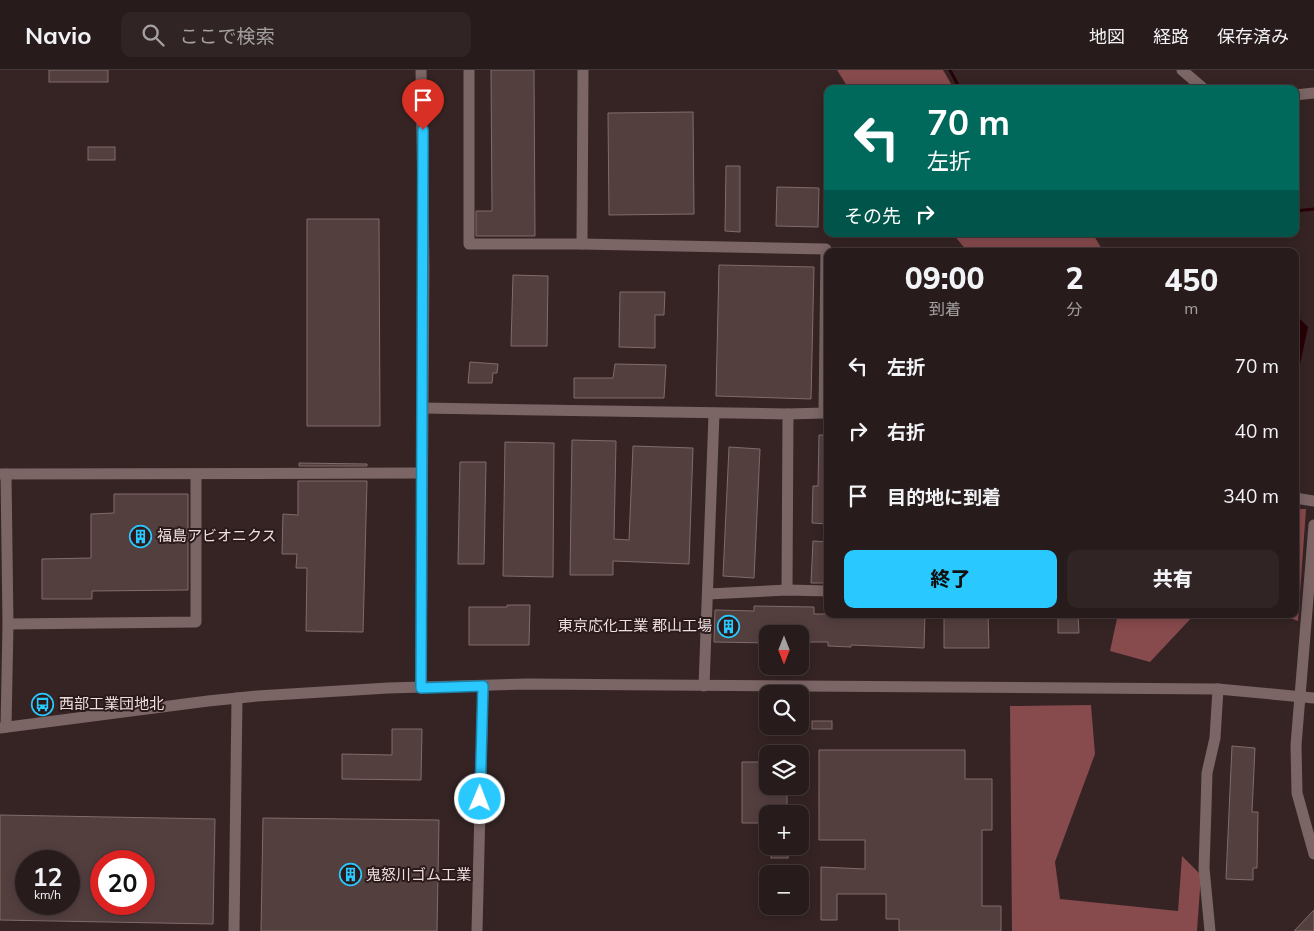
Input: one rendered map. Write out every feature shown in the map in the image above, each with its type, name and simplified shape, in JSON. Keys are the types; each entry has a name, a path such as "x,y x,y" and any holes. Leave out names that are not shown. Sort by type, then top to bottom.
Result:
{"street":[{"path":"421,70 423,120 421,688"},
{"path":"469,70 469,244 582,244 824,249"},
{"path":"582,70 582,244"},
{"path":"1182,70 1193,74 1201,85"},
{"path":"1299,95 1314,93"},
{"path":"423,408 714,414 824,413"},
{"path":"704,686 714,414"},
{"path":"788,414 788,590"},
{"path":"422,473 3,474 8,624 3,727 237,698 483,686 1218,689 1314,698"},
{"path":"8,624 196,622 196,474"},
{"path":"1299,499 1314,501"},
{"path":"1314,525 1296,745 1296,794 1314,854"},
{"path":"708,594 788,590 824,591"},
{"path":"477,931 483,686"},
{"path":"1210,931 1204,868 1206,799 1207,773 1214,738 1218,689"},
{"path":"234,931 237,698"}],"shaded area":[{"path":"837,70 943,70 952,85 846,85"},
{"path":"955,237 1095,237 1101,248 965,248"},
{"path":"1299,318 1308,327 1299,369"},
{"path":"1299,509 1306,509 1299,607"},
{"path":"1117,618 1191,618 1150,662 1110,651"},
{"path":"1091,705 1095,754 1055,862 1060,899 1178,911 1182,856 1201,875 1197,931 1012,931 1010,706"}],"building":[{"path":"49,70 108,70 108,82 49,82"},
{"path":"491,70 534,70 535,236 476,236 476,211 492,211"},
{"path":"693,112 694,214 609,215 608,113"},
{"path":"88,147 115,147 115,160 88,160"},
{"path":"726,166 740,166 740,232 725,231"},
{"path":"777,187 819,188 818,227 776,226"},
{"path":"307,219 379,219 380,426 307,426"},
{"path":"719,265 814,267 811,399 716,396"},
{"path":"513,275 548,276 547,346 511,346"},
{"path":"620,292 665,292 664,315 655,315 655,348 619,347"},
{"path":"470,362 498,364 497,373 493,373 492,383 468,383"},
{"path":"615,364 666,365 664,398 574,398 574,378 613,378"},
{"path":"819,435 824,435 824,524 812,523 813,486 818,486"},
{"path":"572,440 616,441 614,539 629,540 633,446 693,448 689,564 613,561 613,575 570,575"},
{"path":"505,442 554,443 553,577 503,576"},
{"path":"729,447 760,449 754,578 723,576"},
{"path":"460,462 486,462 484,564 458,564"},
{"path":"299,463 367,464 367,466 299,466"},
{"path":"298,481 367,481 363,632 306,631 307,568 296,568 297,554 282,554 283,514 298,515"},
{"name":"福島アビオニクス","path":"114,494 188,494 188,590 92,591 92,599 42,599 42,559 91,558 91,514 114,513"},
{"path":"813,541 824,542 824,583 811,583"},
{"path":"507,605 530,605 529,645 469,645 469,607 507,607"},
{"path":"754,606 814,607 814,614 824,614 824,618 925,618 924,648 828,646 828,642 809,642 809,625 759,625 759,643 714,642 715,610 754,611"},
{"path":"944,618 988,618 989,648 944,648"},
{"path":"1058,618 1078,618 1079,633 1058,633"},
{"path":"812,721 832,721 832,729 812,729"},
{"path":"392,729 422,729 421,780 342,779 342,754 392,755"},
{"path":"1232,746 1255,748 1252,812 1258,812 1257,868 1253,868 1253,880 1226,879"},
{"path":"819,750 965,750 965,779 992,779 992,830 982,830 982,906 1001,906 1001,931 899,931 899,919 886,919 886,894 837,894 837,920 821,920 821,867 865,869 865,840 819,840"},
{"path":"742,762 759,762 759,795 787,795 787,805 759,805 759,823 742,823"},
{"path":"0,815 215,819 213,924 0,920"},
{"name":"鬼怒川ゴム工業","path":"263,818 439,820 437,931 261,931"},
{"path":"771,855 788,855 788,858 771,858"},
{"path":"1314,910 1314,931 1294,931"}],"waterway":[{"path":"950,70 958,85"},
{"path":"1299,211 1314,209"}],"place":[{"name":"福島アビオニクス","path":"141,536"},
{"name":"東京応化工業 郡山工場","path":"728,626"},
{"name":"西部工業団地北","path":"43,704"},
{"name":"鬼怒川ゴム工業","path":"350,875"}],"route":[{"path":"423,130 421,688 483,686 480,799"}]}
